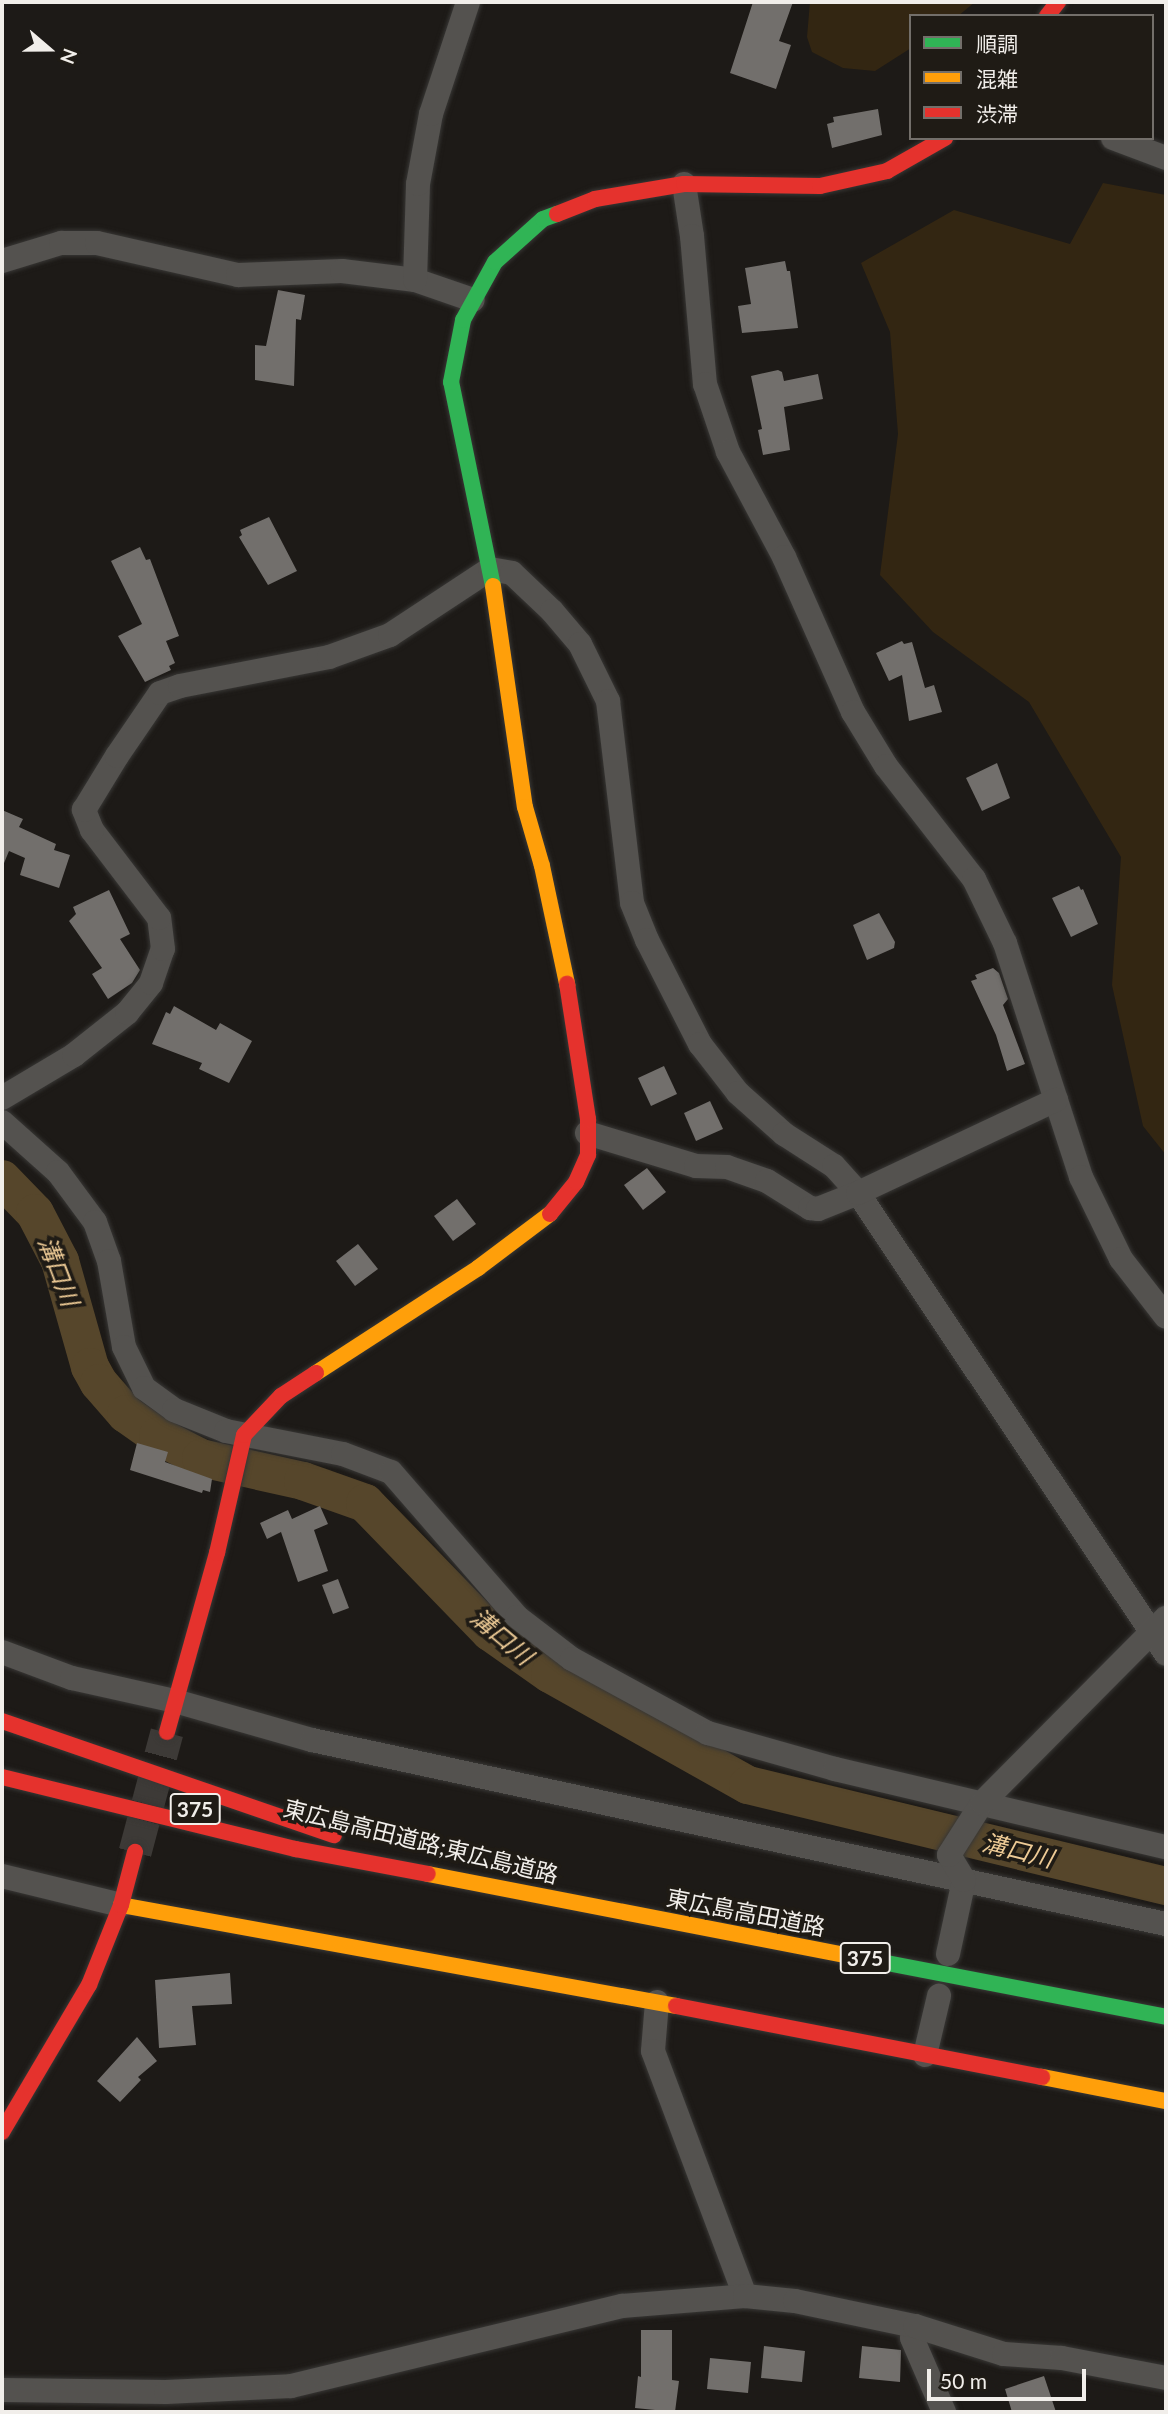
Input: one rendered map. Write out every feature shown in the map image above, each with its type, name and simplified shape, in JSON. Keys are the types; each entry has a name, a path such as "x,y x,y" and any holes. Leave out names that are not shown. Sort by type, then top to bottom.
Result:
{"main road":[{"path":"167,1731 217,1552 236,1459 244,1435 281,1396 478,1268 549,1215 576,1182 588,1155 588,1119 573,1014 542,866 525,807 490,569 451,382 463,320 472,300 495,262 543,219 594,199 684,184 820,186 887,171 941,140"},
{"path":"2,1721 388,1854"},
{"name":"東広島高田道路;東広島道路","path":"34,1768 388,1854 564,1900"},
{"name":"東広島高田道路;東広島道路","path":"2,1777 296,1849 564,1900"},
{"path":"30,1801 296,1849"},
{"path":"2,2132 89,1985 121,1905 135,1852"},
{"name":"東広島高田道路","path":"564,1900 1166,2017"},
{"path":"121,1905 657,2002 1166,2101"}],"street":[{"path":"415,280 418,184 431,114 468,2"},
{"path":"1118,140 1166,158"},
{"path":"684,184 692,236 705,384 729,452 784,557 853,712 886,766 974,879 1005,943 1081,1177 1121,1259 1166,1317"},
{"path":"2,261 61,243 97,243 238,275 342,271 415,280 472,300"},
{"path":"2,1098 74,1055 127,1013 151,983 163,950 159,918 92,830 84,810 160,694 180,686 329,657 390,635 490,569 513,573 552,611 580,644 608,701 632,903 647,940 700,1044 737,1093 784,1135 834,1166 858,1194 1159,1625 1166,1654"},
{"path":"587,1133 696,1166 727,1167 767,1181 810,1208 818,1209 858,1194 1056,1100"},
{"path":"2,1122 58,1172 96,1222 109,1261 124,1347 144,1388 174,1410 244,1435 343,1454 391,1472 517,1617 572,1659 708,1733 835,1769 1166,1847"},
{"path":"948,1954 964,1880 949,1855 982,1803 1159,1625"},
{"path":"2,1653 72,1678 175,1701 312,1740 1166,1924"},
{"path":"2,1876 121,1905"},
{"path":"925,2055 939,1996"},
{"path":"657,2002 653,2051 745,2296"},
{"path":"2,2390 166,2392 291,2386 622,2306 745,2296 795,2301 915,2326 1004,2354 1062,2358 1166,2378"},
{"path":"915,2326 912,2338 944,2412"}],"shaded area":[{"path":"810,2 975,2 960,14 909,14 909,49 875,71 843,68 812,52 807,37"},
{"path":"1103,183 1166,195 1166,1155 1143,1126 1112,985 1121,857 1029,702 933,632 880,575 898,434 890,332 861,263 954,210 1070,244"}],"building":[{"path":"753,2 793,2 779,41 791,45 776,89 730,73"},
{"path":"878,109 882,135 832,148 827,124 834,122 833,117"},
{"path":"785,261 787,271 790,271 798,328 742,333 738,306 751,304 745,268"},
{"path":"278,290 305,295 301,320 296,319 294,386 255,380 255,345 266,346"},
{"path":"778,370 782,372 784,381 818,374 823,399 784,407 790,450 763,455 758,430 762,429 751,376"},
{"path":"269,517 297,571 268,585 239,537 242,535 240,530"},
{"path":"140,547 146,560 150,559 179,636 166,641 175,663 169,666 171,670 145,682 118,636 142,624 111,561"},
{"path":"902,641 904,644 912,642 925,688 934,685 942,712 909,721 902,675 889,681 876,653"},
{"path":"997,763 1010,798 982,811 966,778"},
{"path":"2,810 23,819 19,827 56,844 54,850 70,855 59,888 20,875 25,858 9,851 2,868"},
{"path":"1079,886 1083,889 1098,924 1071,937 1052,898"},
{"path":"109,890 130,934 120,939 140,970 132,983 108,999 92,974 102,968 69,921 76,914 73,907"},
{"path":"879,913 895,942 894,948 867,960 853,925"},
{"path":"993,968 999,973 1008,999 1003,1005 1025,1064 1007,1071 996,1035 971,981 977,979 975,975"},
{"path":"174,1006 216,1030 220,1023 252,1041 229,1083 199,1069 202,1063 152,1044 166,1012 170,1014"},
{"path":"664,1066 677,1094 651,1106 638,1078"},
{"path":"710,1101 723,1129 696,1141 684,1113"},
{"path":"647,1168 666,1192 643,1210 624,1185"},
{"path":"457,1199 476,1224 453,1241 434,1216"},
{"path":"358,1244 378,1269 355,1286 336,1261"},
{"path":"137,1443 168,1452 165,1462 212,1479 210,1492 203,1490 202,1493 130,1470"},
{"path":"320,1506 328,1524 314,1530 328,1571 298,1582 281,1532 267,1539 260,1523 288,1510 292,1519"},
{"path":"338,1579 349,1608 333,1614 322,1585"},
{"path":"230,1973 232,2004 192,2006 196,2045 159,2048 155,1980"},
{"path":"137,2037 157,2061 138,2077 141,2080 120,2102 97,2081"},
{"path":"641,2330 672,2330 672,2380 679,2381 675,2412 635,2408 638,2376 641,2377"},
{"path":"764,2346 805,2351 802,2382 761,2378"},
{"path":"862,2346 901,2350 900,2382 859,2378"},
{"path":"710,2358 751,2362 748,2393 707,2389"},
{"path":"1044,2376 1056,2412 1012,2412 1005,2389"}],"waterway":[{"name":"溝口川","path":"2,1179 35,1213 60,1261 90,1367 99,1383 126,1414 158,1436 201,1458 303,1481 365,1503 490,1632 550,1674 748,1785 1166,1886"}],"tunnel":[{"path":"135,1852 167,1732"}],"traffic: fast":[{"path":"493,586 451,382 463,320 495,262 543,219 557,214"},
{"path":"861,1958 1166,2017"}],"traffic: slow":[{"path":"493,586 525,807 542,866 567,984"},
{"path":"316,1373 478,1268 550,1214"},
{"path":"428,1874 861,1958"},
{"path":"121,1905 676,2006"},
{"path":"1042,2077 1166,2101"}],"traffic: jam":[{"path":"1049,14 1058,2"},
{"path":"557,214 595,199 684,184 820,186 887,171 941,140"},
{"path":"550,1214 576,1182 588,1155 588,1119 567,984"},
{"path":"167,1732 217,1553 244,1435 281,1396 316,1373"},
{"path":"2,1721 334,1835"},
{"path":"2,1777 296,1849 428,1874"},
{"path":"2,2132 89,1985 121,1905 135,1852"},
{"path":"676,2006 1042,2077"}]}
